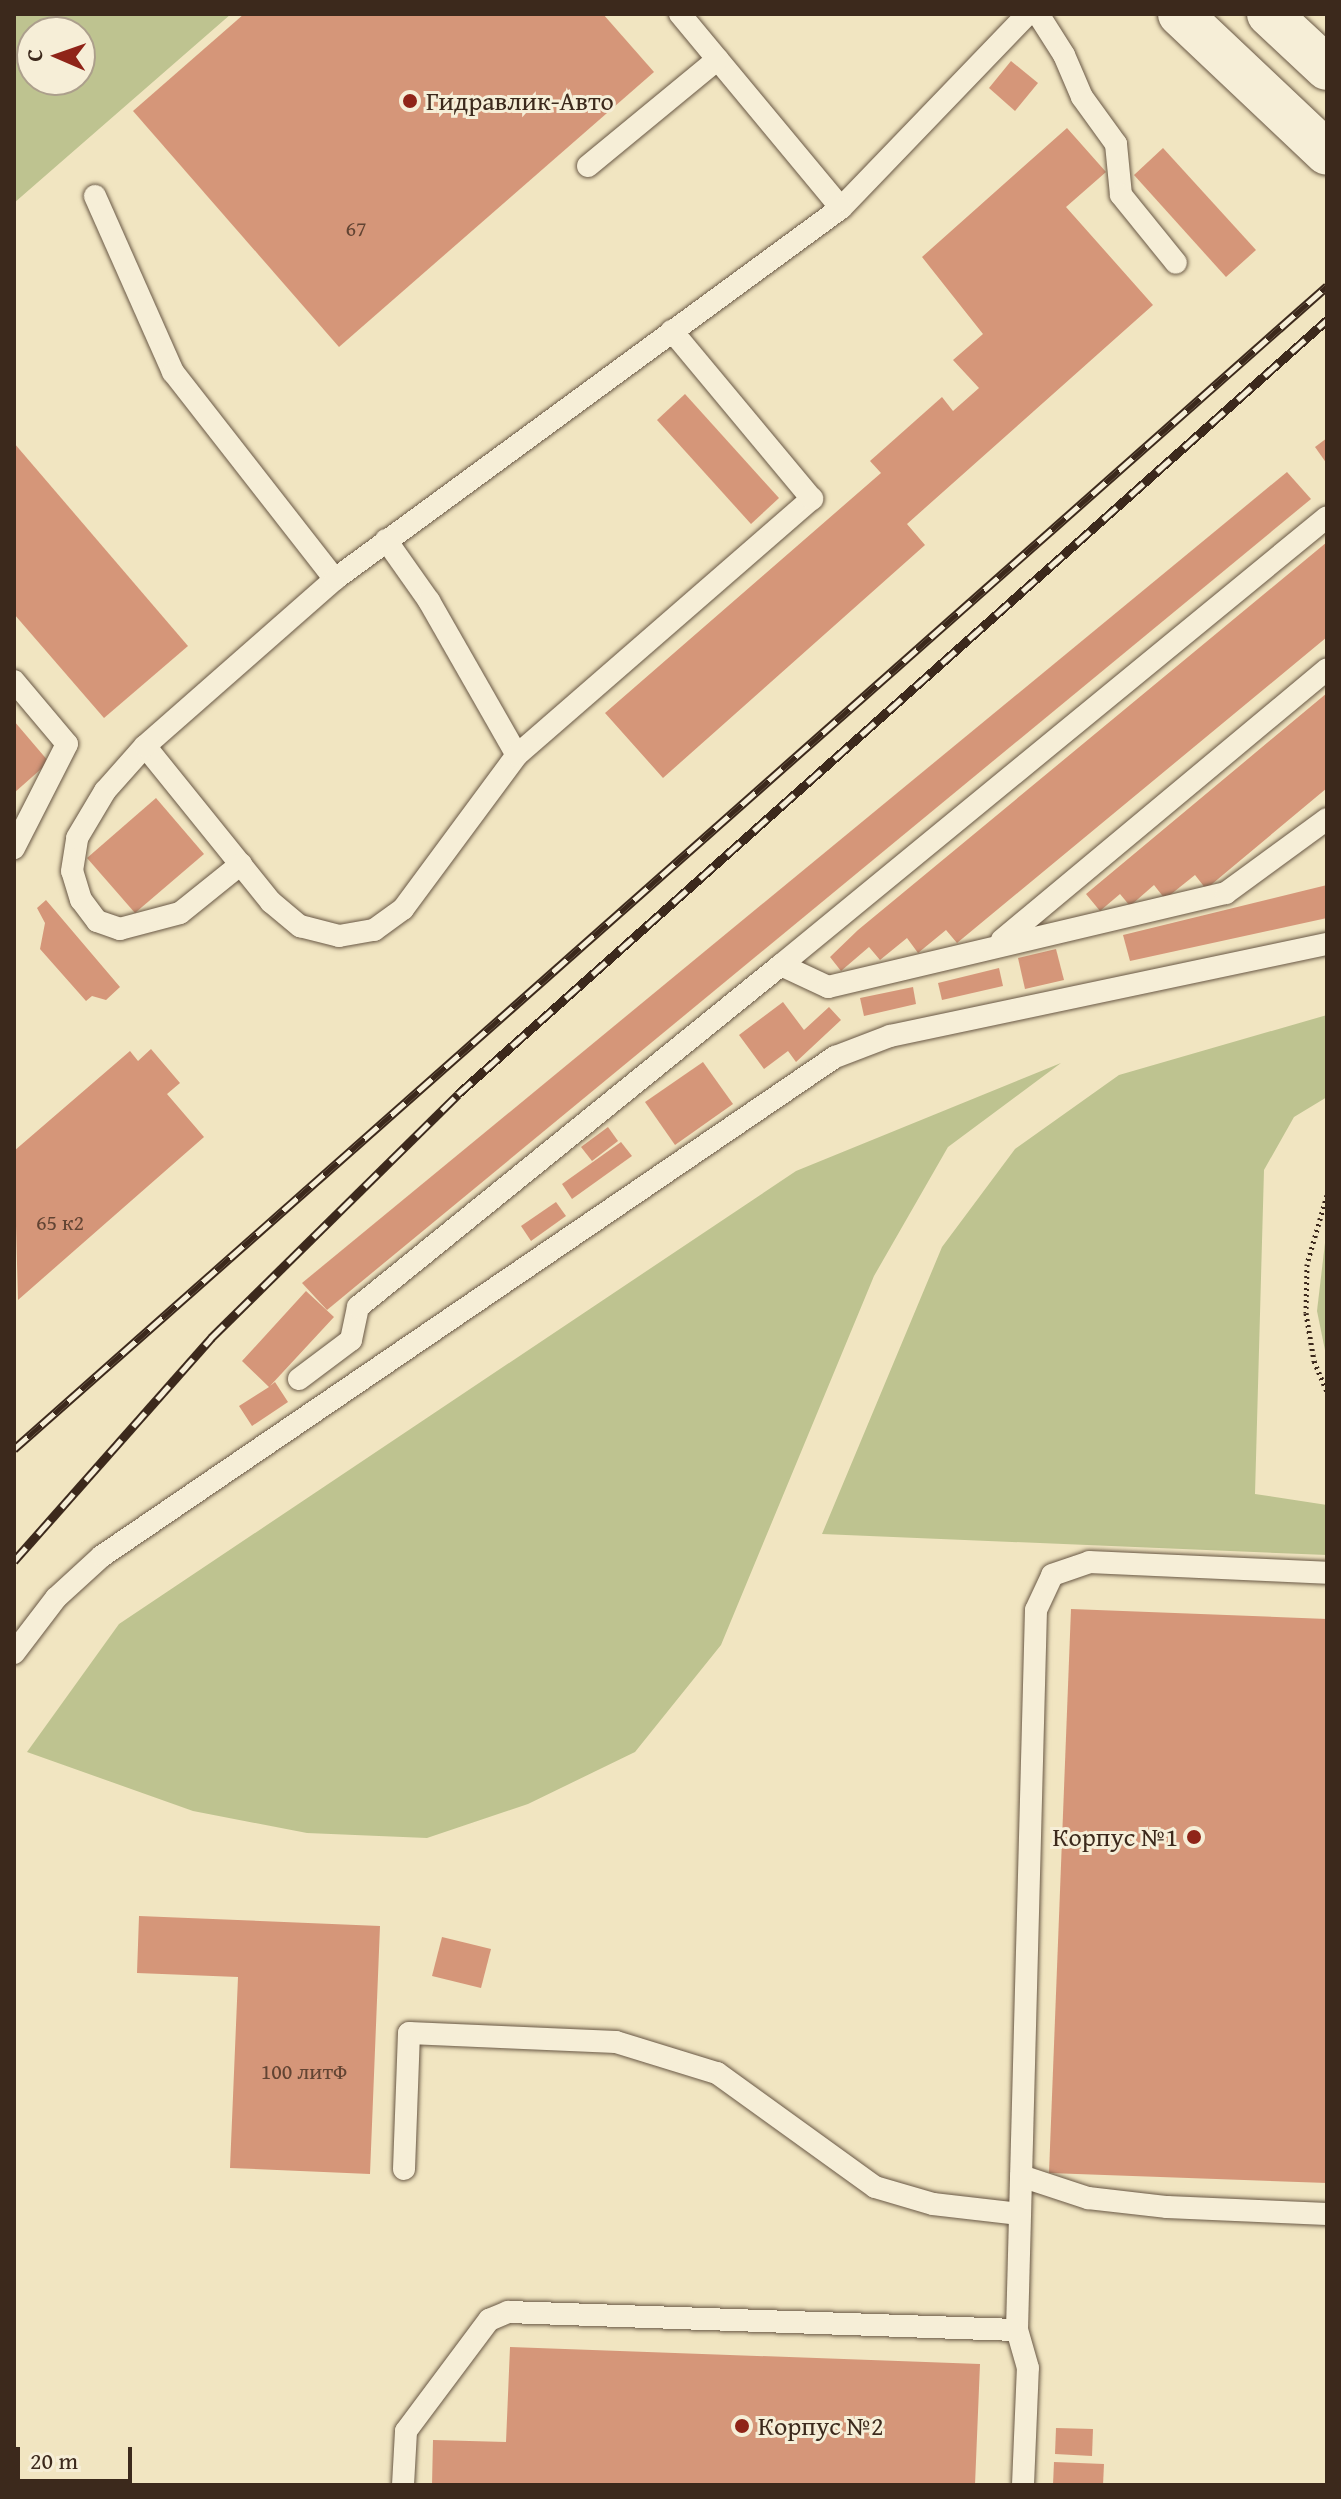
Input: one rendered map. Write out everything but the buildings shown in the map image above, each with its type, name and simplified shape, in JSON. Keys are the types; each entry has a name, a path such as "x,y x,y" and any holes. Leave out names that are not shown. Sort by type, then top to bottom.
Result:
{"main road":[{"path":"1180,14 1327,153"},
{"path":"1269,14 1327,68"}],"lane":[{"path":"680,14 841,208"},
{"path":"241,864 180,913 120,929 97,921 81,900 72,871 77,838 105,791 145,746 335,579 841,208 1028,14"},
{"path":"1038,14 1064,55 1082,97 1116,144 1121,195 1176,263"},
{"path":"588,166 718,59"},
{"path":"95,196 173,372 335,579"},
{"path":"145,746 271,902 300,926 339,936 374,930 403,909 517,755 812,499 672,331"},
{"path":"299,1379 351,1340 358,1307 1327,517"},
{"path":"386,540 429,601 517,755"},
{"path":"999,943 1327,669"},
{"path":"14,681 67,744 14,848"},
{"path":"781,965 828,987 999,943 1226,893 1327,819"},
{"path":"14,1653 56,1598 102,1556 835,1057 890,1036 1327,944"},
{"path":"1023,2485 1028,2368 1017,2330 1036,1610 1052,1575 1089,1562 1327,1573"},
{"path":"404,2169 409,2033 616,2042 717,2073 875,2187 933,2204 1019,2214"},
{"path":"1021,2176 1120,2202 1327,2214"},
{"path":"403,2485 406,2431 489,2320 508,2312 1017,2330"}],"path":[{"path":"1327,1195 1307,1264 1306,1313 1314,1361 1327,1391"}],"green space":[{"path":"14,14 231,14 14,203"},
{"path":"1327,1015 1327,1097 1294,1117 1264,1170 1255,1494 1327,1505 1327,1555 822,1534 942,1247 1015,1149 1119,1075"},
{"path":"1061,1063 948,1147 874,1276 721,1645 635,1752 528,1804 427,1838 307,1833 193,1811 27,1752 119,1624 796,1171"},
{"path":"1327,1226 1327,1360 1317,1311"}],"railway":[{"path":"14,1449 1327,286"},
{"path":"14,1561 211,1338 458,1094 1327,320"}],"place":[{"name":"Гидравлик-Авто","path":"410,101"},
{"name":"Корпус №1","path":"1194,1837"},
{"name":"Корпус №2","path":"742,2426"}]}
